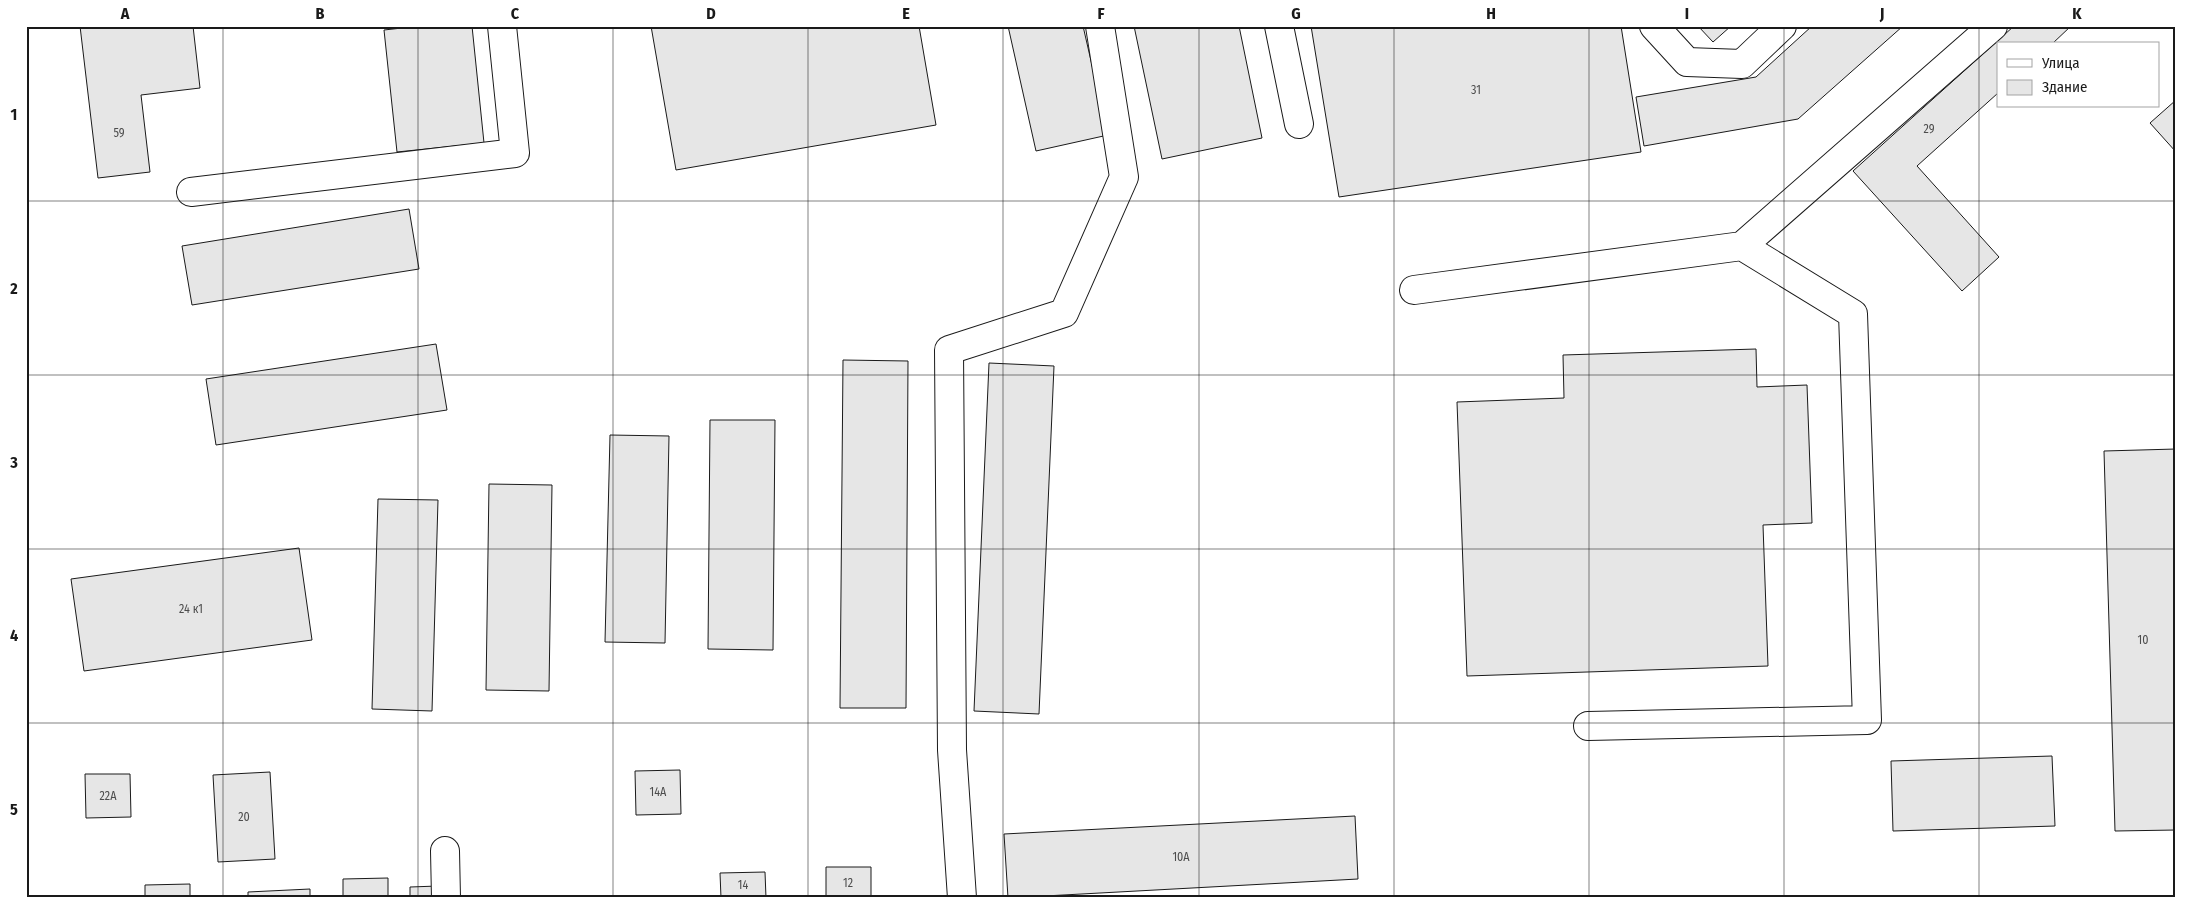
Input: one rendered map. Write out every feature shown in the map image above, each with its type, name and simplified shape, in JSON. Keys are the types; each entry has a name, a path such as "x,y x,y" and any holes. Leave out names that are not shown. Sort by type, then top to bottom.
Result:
{"lane":[{"path":"191,192 516,153 502,26"},
{"path":"962,898 952,750 949,350 1064,313 1124,177 1100,26"},
{"path":"1279,26 1298,124"},
{"path":"1654,26 1687,62 1742,64 1782,26"},
{"path":"1414,290 1742,246 1993,26"},
{"path":"1588,726 1867,720 1853,314 1742,246"},
{"path":"445,851 446,898"}],"building":[{"path":"80,26 193,26 200,88 141,95 150,172 98,178"},
{"path":"420,26 472,26 484,143 397,152 384,30"},
{"path":"651,26 919,26 936,125 676,170"},
{"path":"1008,26 1083,26 1108,135 1036,151"},
{"path":"1134,26 1239,26 1262,138 1162,159"},
{"path":"1311,26 1621,26 1641,152 1339,197"},
{"path":"1698,26 1731,26 1713,42"},
{"path":"1812,26 1903,26 1798,119 1644,146 1636,97 1756,77"},
{"path":"2014,26 2071,26 2054,42 1997,42 1997,94 1917,166 1999,257 1962,291 1853,171"},
{"path":"2176,100 2176,152 2150,123"},
{"path":"409,209 419,269 192,305 182,246"},
{"path":"436,344 447,410 216,445 206,379"},
{"path":"1756,349 1757,387 1807,385 1812,523 1763,525 1768,666 1467,676 1457,402 1564,398 1563,355"},
{"path":"843,360 908,361 906,708 840,708"},
{"path":"989,363 1054,366 1039,714 974,711"},
{"path":"710,420 775,420 773,650 708,649"},
{"path":"610,435 669,436 665,643 605,642"},
{"path":"2176,449 2176,830 2115,831 2104,451"},
{"path":"489,484 552,485 549,691 486,690"},
{"path":"378,499 438,500 432,711 372,709"},
{"path":"299,548 312,640 84,671 71,579"},
{"path":"2052,756 2055,826 1893,831 1891,761"},
{"path":"680,770 681,814 636,815 635,771"},
{"path":"270,772 275,859 218,862 213,775"},
{"path":"85,774 130,774 131,817 86,818"},
{"path":"1355,816 1358,879 1008,898 1004,834"},
{"path":"826,867 871,867 871,898 826,898"},
{"path":"765,872 766,898 721,898 720,873"},
{"path":"388,878 388,898 343,898 343,879"},
{"path":"190,884 190,898 145,898 145,885"},
{"path":"438,886 439,898 410,898 410,887"},
{"path":"310,889 310,898 248,898 248,892"}]}
